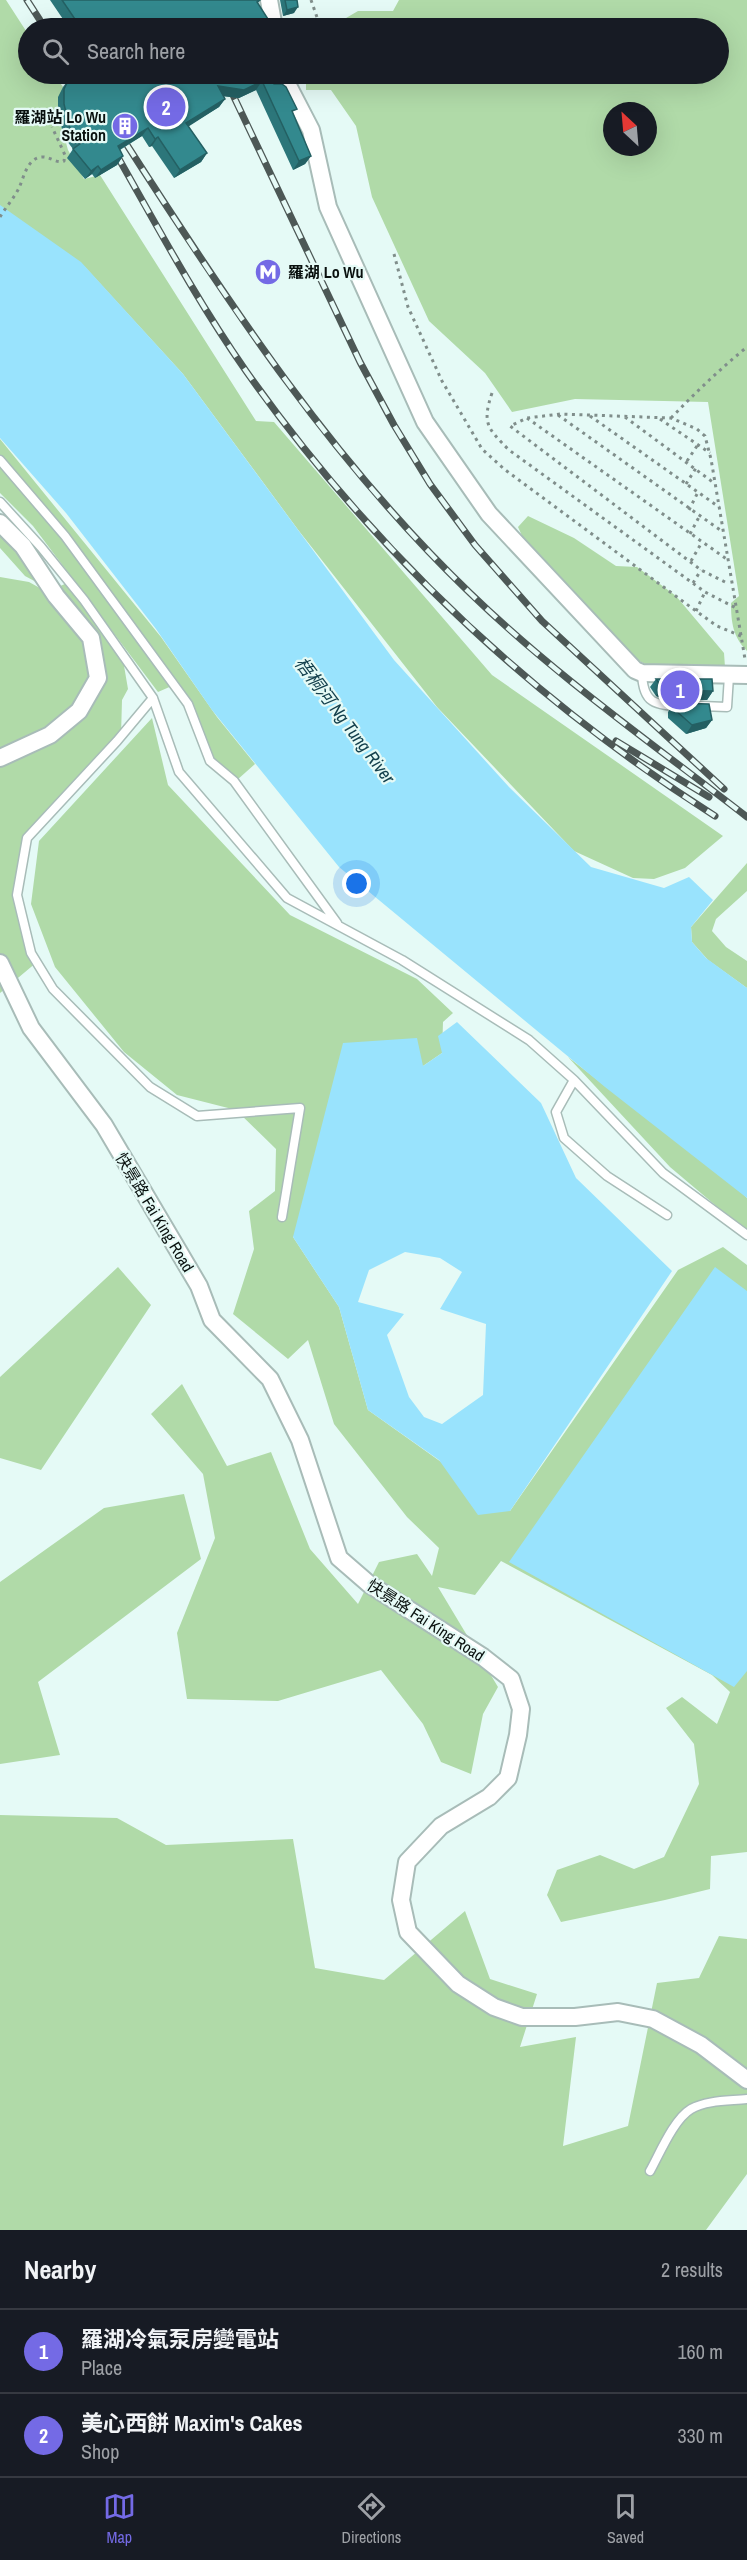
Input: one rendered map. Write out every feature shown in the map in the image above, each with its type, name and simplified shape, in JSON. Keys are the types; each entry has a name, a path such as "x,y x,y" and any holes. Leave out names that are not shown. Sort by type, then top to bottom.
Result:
{"street":[{"path":"269,0 272,18"},
{"path":"284,84 310,130 328,207 425,422 489,514 635,670 642,673 729,676 746,668"},
{"path":"0,523 23,546 56,596 91,639 98,678 79,711 57,729 30,746 0,758"},
{"name":"快景路 Fai King Road","path":"0,963 31,1028 104,1125 199,1286 212,1320 270,1379 300,1440 339,1558 369,1584 474,1651 511,1679 521,1709 518,1735 508,1778 489,1797 441,1826 407,1862 401,1900 408,1932 458,1984 494,2007 522,2018 575,2017 618,2012 653,2019 701,2045 747,2080"}],"lane":[{"path":"0,460 65,536 183,698 210,761 234,781 339,926"},
{"path":"0,502 41,547 84,600 153,698 179,772 287,898 402,960 530,1040 574,1080 663,1173 747,1235"},
{"path":"642,673 642,689 655,703 663,705 727,707 729,676"},
{"path":"153,698 117,741 27,838 17,895 31,953 53,989 150,1088 197,1116 300,1108 282,1217"},
{"path":"574,1080 556,1112 564,1138 607,1176 667,1215"},
{"path":"650,2171 680,2118 692,2109 712,2103 747,2099"}],"path":[{"path":"311,0 317,18"},
{"path":"0,216 19,188 27,167 34,160 41,157 60,163 64,161 65,155 52,127"},
{"path":"394,254 408,307 441,381 482,449 504,469 696,611 717,626 741,636"},
{"path":"671,417 747,347"},
{"path":"492,393 486,411 486,422 493,434 509,450 705,592 736,608"},
{"path":"557,414 723,532"},
{"path":"726,582 701,570 510,426 527,418 557,414 671,417 697,429 705,436 710,453 746,668"},
{"path":"589,415 718,507"},
{"path":"624,417 687,461 715,484"},
{"path":"658,417 710,453"},
{"path":"527,418 728,560"},
{"path":"687,461 697,446"},
{"path":"686,485 696,468"},
{"path":"689,510 697,494"},
{"path":"690,534 699,517"},
{"path":"691,562 702,542"},
{"path":"693,583 701,570"},
{"path":"696,611 705,592"}],"green space":[{"path":"0,0 6,0 18,19 18,84 61,84 63,87 58,113 68,150 84,179 100,175 256,421 274,422 492,675 723,836 685,868 654,879 633,878 574,851 437,707 299,531 183,374 85,267 0,206"},
{"path":"399,0 747,0 747,651 736,635 732,623 731,603 739,596 708,402 575,399 512,412 485,373 429,321 372,197 356,126 331,90 306,90 306,84 729,84 729,18 346,18 358,11 393,11"},
{"path":"0,439 161,637 217,717 255,764 237,780 210,761 187,697 174,685 158,692 33,526 0,493"},
{"path":"528,516 574,538 616,566 637,567 676,596 724,653 725,667 650,666 637,660 627,649 616,654 535,564 518,527"},
{"path":"0,532 30,567 40,584 25,576 0,548"},
{"path":"0,577 29,582 47,592 67,583 122,654 128,689 122,700 121,736 26,844 19,904 37,962 0,993"},
{"path":"152,718 168,785 290,915 417,979 453,1013 443,1022 442,1053 423,1066 293,1237 339,1307 368,1410 510,1511 678,1270 723,1247 747,1265 747,1852 711,1856 710,1889 561,1922 547,1895 557,1870 600,1855 634,1869 664,1857 699,1784 694,1744 666,1708 682,1697 717,1724 730,1692 712,1675 501,1561 475,1595 438,1587 498,1687 483,1714 471,1774 441,1762 423,1724 381,1670 278,1701 187,1699 177,1633 215,1538 203,1474 151,1414 182,1384 227,1466 271,1452 310,1549 358,1604 379,1562 417,1554 432,1576 439,1548 407,1517 334,1424 308,1340 288,1359 233,1314 254,1249 249,1211 275,1191 276,1149 236,1110 177,1095 124,1052 55,967 31,904 39,841"},
{"path":"747,863 747,891 716,919 712,931 726,947 747,961 747,988 708,960 692,942 691,927"},
{"path":"568,1057 739,1190 747,1198 747,1232 670,1167"},
{"path":"118,1267 151,1305 41,1470 0,1458 0,1377"},
{"path":"184,1494 201,1559 38,1682 60,1755 0,1764 0,1582 104,1508"},
{"path":"0,1815 117,1818 166,1845 293,1839 315,1968 384,1980 465,1911 490,1979 537,1994 520,2047 576,2037 563,2146 628,2126 657,1983 699,1978 719,1936 747,1939 747,2174 706,2230 0,2230"}],"water":[{"name":"梧桐河 Ng Tung River","path":"0,205 81,262 183,374 394,660 509,787 591,867 664,888 689,877 713,900 691,927 692,942 706,958 747,988 747,1198 605,1087 339,867 212,710 156,629 66,513 0,438"},
{"path":"457,1022 541,1103 576,1178 672,1271 510,1511 478,1515 439,1460 368,1410 339,1307 293,1237 343,1043 417,1038 423,1066 442,1053 438,1036","holes":["405,1252 440,1258 462,1272 440,1309 486,1324 483,1395 442,1424 424,1417 409,1397 387,1335 404,1314 358,1302 369,1270"]},
{"path":"715,1267 747,1291 747,1671 734,1687 509,1562"}],"building":[{"path":"62,0 260,0 257,2 267,18 74,18"},
{"path":"285,0 297,0 298,7 287,10"},
{"name":"羅湖站 Lo Wu Station","path":"66,84 256,84 244,90 218,86 225,99 186,123 207,153 180,170 158,137 155,139 148,128 118,146 123,156 101,170 98,166 91,171 73,149 81,143 70,129 64,104 64,89"},
{"name":"羅湖站 Lo Wu Station","path":"263,84 282,84 286,87 297,109 292,111 311,156 299,161"},
{"path":"656,679 712,679 713,691 670,690 662,687"},
{"path":"674,703 709,704 712,720 692,725 674,709"}],"railway":[{"path":"27,0 39,18"},
{"path":"228,84 360,362 394,425 430,484 475,545 542,621 724,789"},
{"path":"127,145 204,264 285,379 328,436 420,543 470,593 536,653 747,817"},
{"path":"115,152 178,263 246,371 295,436 401,559 519,671 647,771 715,816"},
{"path":"616,741 709,797"}],"place":[{"name":"美心西餅 Maxim's Cakes","path":"166,107"},
{"name":"羅湖站 Lo Wu Station","path":"125,126"},
{"name":"羅湖 Lo Wu","path":"268,272"},
{"name":"羅湖冷氣泵房變電站","path":"680,690"}]}
